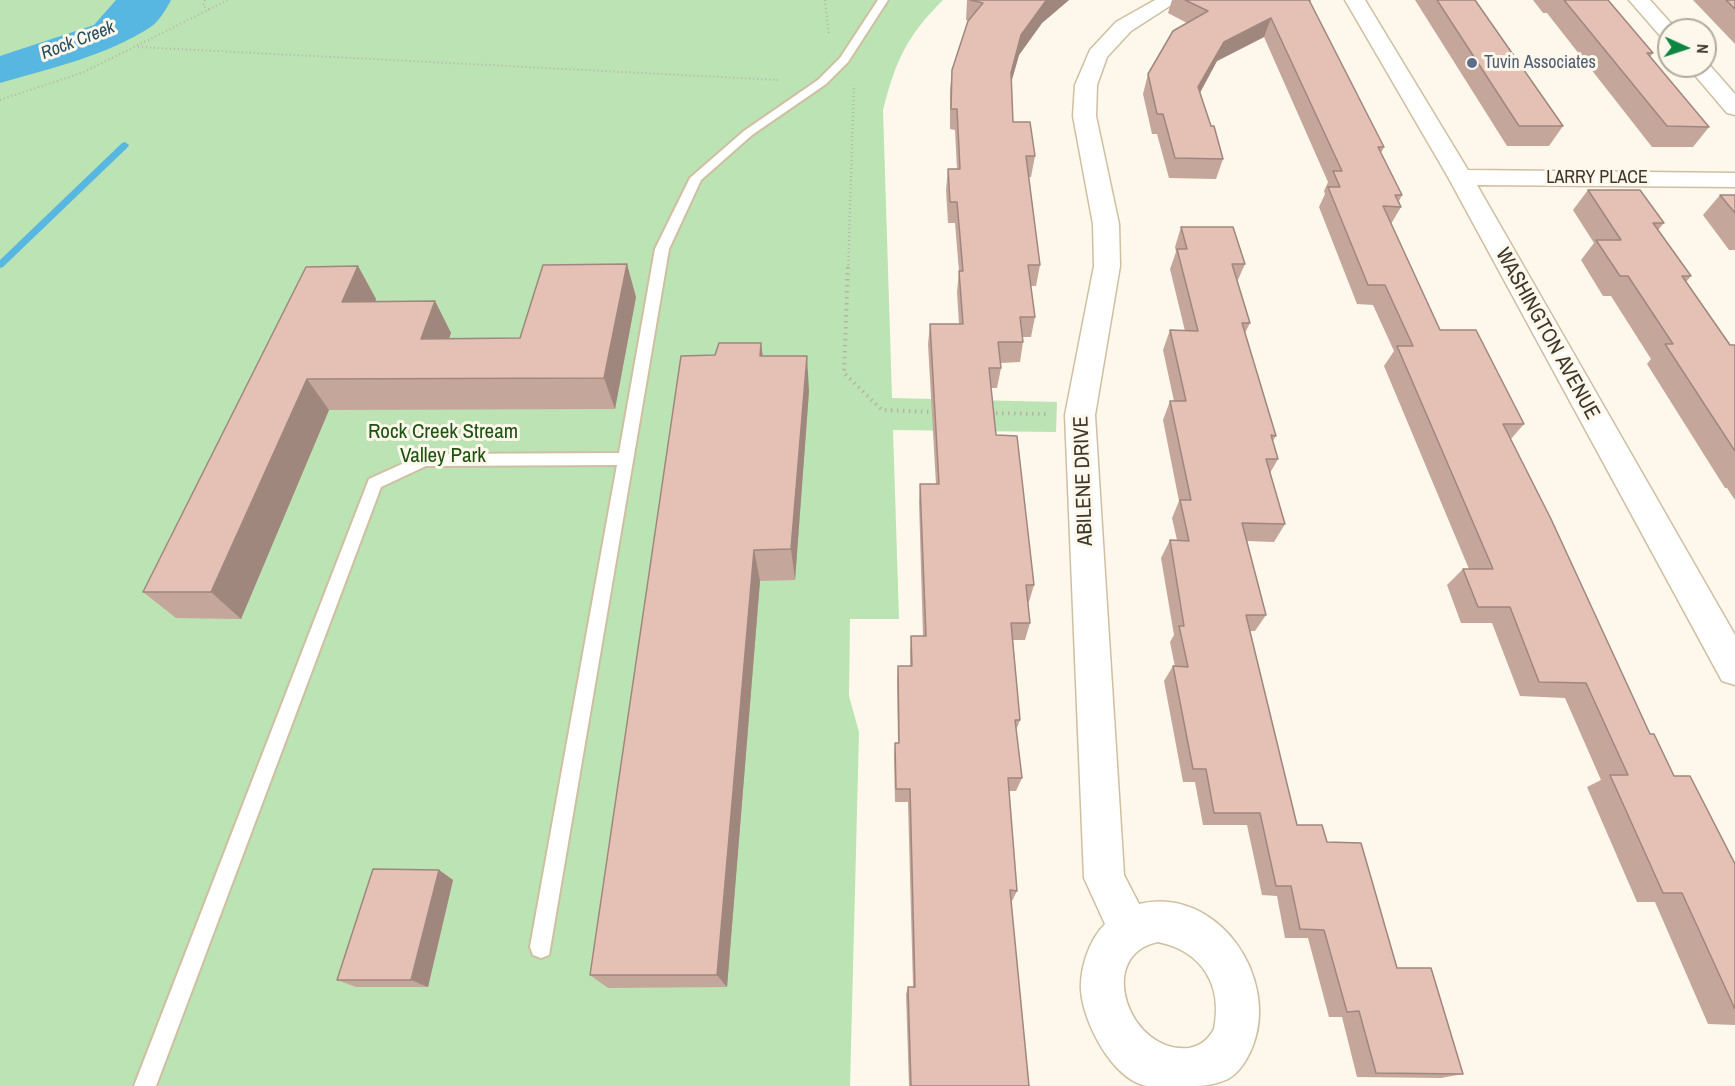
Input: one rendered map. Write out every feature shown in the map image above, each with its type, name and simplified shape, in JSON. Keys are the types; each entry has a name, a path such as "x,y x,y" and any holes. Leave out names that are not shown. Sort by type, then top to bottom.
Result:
{"street":[{"name":"ABILENE DRIVE","path":"1129,928 1104,878 1080,415 1107,266 1109,241 1082,110 1087,81 1099,50 1118,29 1143,12 1169,0"},
{"name":"WASHINGTON AVENUE","path":"1355,0 1460,177 1735,669"},
{"path":"1639,0 1657,20"},
{"path":"1709,78 1735,108"},
{"name":"LARRY PLACE","path":"1460,177 1735,180"}],"lane":[{"path":"541,947 662,249 696,178 748,133 822,82 844,60 883,0"},
{"path":"145,1086 375,483 424,460 624,459"}],"path":[{"path":"205,0 203,6 210,10"},
{"path":"0,100 84,72 228,0"},
{"path":"825,0 831,39"},
{"path":"138,47 822,82"},
{"path":"854,83 844,373 882,410 940,412"},
{"path":"986,413 1080,415"}],"green space":[{"name":"Rock Creek Stream Valley Park","path":"0,0 943,0 930,13 904,50 883,110 892,398 1057,402 1056,432 893,430 899,619 850,619 849,696 859,732 850,1086 0,1086"}],"water":[{"name":"Rock Creek","path":"116,0 171,0 152,26 135,36 78,60 0,83 0,56 94,25"}],"building":[{"path":"970,0 1048,0 1021,35 1011,73 1013,122 1030,122 1035,156 1026,156 1040,265 1028,265 1035,317 1020,317 1023,342 998,342 1001,368 989,368 996,435 1017,436 1034,585 1026,585 1030,623 1011,623 1020,720 1015,720 1022,778 1008,778 1017,891 1010,890 1029,1086 911,1086 908,987 915,987 910,789 896,789 895,743 899,743 898,666 912,666 911,636 926,636 920,484 939,484 930,324 963,324 959,271 963,271 957,202 950,202 948,169 960,169 957,109 951,109 952,70 968,21 983,3"},
{"path":"1185,0 1309,0 1384,147 1378,147 1402,195 1395,195 1401,207 1383,206 1440,330 1476,330 1524,424 1503,424 1551,519 1650,734 1654,734 1674,776 1690,776 1735,864 1735,1009 1682,893 1663,893 1610,775 1628,775 1586,683 1539,682 1510,607 1478,607 1463,569 1493,569 1397,346 1413,346 1385,285 1368,285 1328,187 1340,187 1333,171 1342,171 1271,18 1224,42 1198,87 1211,126 1214,126 1223,159 1175,158 1163,114 1157,114 1148,74 1173,31 1208,11"},
{"path":"1437,0 1475,0 1563,126 1519,126"},
{"path":"1564,0 1608,0 1653,53 1647,53 1657,65 1657,78 1668,78 1709,127 1667,126"},
{"path":"1726,0 1735,0 1735,9"},
{"path":"1588,190 1640,190 1664,223 1653,223 1691,276 1682,276 1730,345 1735,345 1735,451 1665,344 1673,344 1628,276 1620,276 1596,240 1621,240"},
{"path":"1720,195 1735,195 1735,213"},
{"path":"1181,227 1233,227 1245,264 1232,264 1250,323 1242,323 1276,436 1271,435 1278,459 1266,459 1285,524 1242,523 1266,615 1246,615 1297,825 1322,825 1327,842 1361,843 1397,968 1431,968 1463,1074 1376,1073 1359,1011 1347,1012 1324,930 1300,929 1291,886 1276,886 1260,813 1214,813 1206,769 1193,769 1173,666 1188,667 1179,626 1184,626 1170,540 1189,541 1180,500 1191,500 1170,401 1186,401 1170,330 1198,331 1177,249 1187,249"},
{"path":"627,264 604,378 307,379 211,592 143,592 306,267 358,266 342,302 435,301 421,339 520,338 543,265"},
{"path":"719,343 761,343 760,356 807,356 791,549 754,550 717,975 590,975 681,356 715,355"},
{"path":"373,869 439,870 411,980 337,980"}],"waterway":[{"path":"0,265 125,145"}],"place":[{"name":"Tuvin Associates","path":"1472,63"}]}
